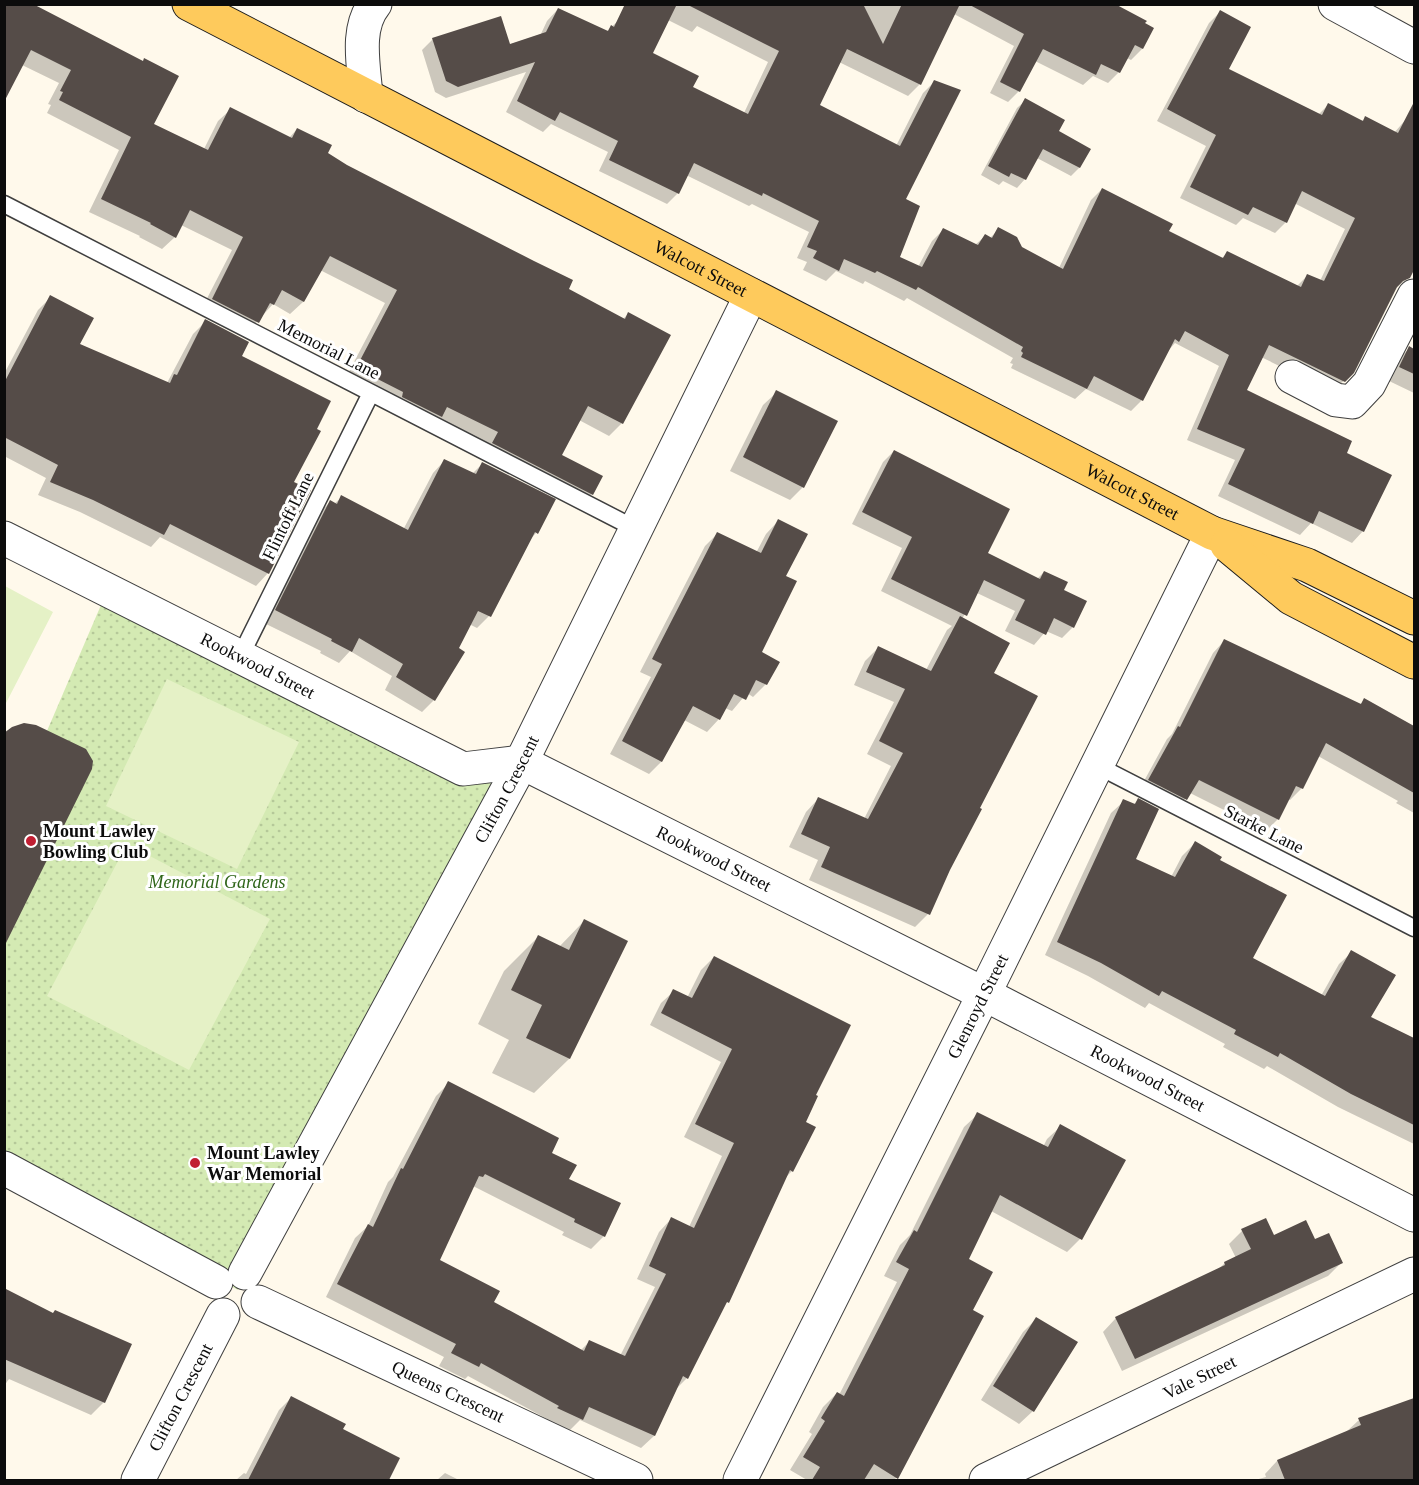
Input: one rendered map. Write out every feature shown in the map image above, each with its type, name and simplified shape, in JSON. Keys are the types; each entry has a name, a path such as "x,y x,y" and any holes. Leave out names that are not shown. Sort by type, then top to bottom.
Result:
{"main road":[{"name":"Walcott Street","path":"189,4 1212,533 1307,565 1414,618"},
{"name":"Walcott Street","path":"1212,533 1291,598 1414,662"}],"street":[{"path":"1335,4 1414,47"},
{"path":"366,96 369,18"},
{"name":"Clifton Crescent","path":"231,1278 521,762 751,296"},
{"path":"1292,376 1336,400 1352,402 1369,384 1414,296"},
{"name":"Glenroyd Street","path":"740,1480 1212,533"},
{"name":"Rookwood Street","path":"4,538 463,768 521,762 984,994 1414,1215"},
{"path":"4,1168 231,1278 256,1282 260,1296 258,1302 250,1314 243,1317 230,1318 223,1315 218,1310 212,1296 231,1278"},
{"name":"Vale Street","path":"986,1480 1414,1274"},
{"name":"Queens Crescent","path":"258,1302 636,1480"},
{"name":"Clifton Crescent","path":"138,1480 223,1315"}],"lane":[{"name":"Memorial Lane","path":"4,204 636,529"},
{"name":"Flintoff Lane","path":"240,657 371,393"},
{"name":"Starke Lane","path":"1096,765 1414,928"}],"green space":[{"path":"5,586 53,612 5,705"},
{"name":"Memorial Gardens","path":"107,591 513,779 238,1290 5,1166 5,829"},
{"path":"167,679 299,742 237,869 106,806"},
{"path":"127,844 270,919 189,1070 47,996"}],"building":[{"path":"4,4 33,4 143,61 144,58 179,76 154,124 208,150 230,107 292,138 297,128 332,145 328,153 347,165 573,280 569,289 625,319 628,312 671,335 623,424 588,406 562,455 603,476 593,495 492,443 498,432 447,407 442,417 402,397 403,392 356,368 397,290 330,256 304,302 282,290 274,305 270,303 259,323 212,299 243,237 190,210 176,238 101,199 131,137 59,100 63,92 60,91 71,70 31,50 4,102"},
{"path":"625,4 677,4 653,53 699,76 693,87 748,114 779,51 686,4 863,4 883,44 902,4 960,4 921,85 847,49 820,105 900,146 934,80 961,90 906,199 920,206 900,257 922,267 943,228 978,245 985,234 992,238 998,227 1017,237 1022,247 1063,269 1102,188 1173,224 1169,231 1223,258 1227,251 1301,287 1307,274 1324,281 1355,218 1302,191 1287,223 1253,207 1248,215 1190,187 1216,135 1167,109 1220,10 1251,27 1229,69 1322,115 1328,103 1363,121 1365,116 1398,133 1414,102 1414,270 1410,278 1397,287 1354,373 1345,382 1269,345 1247,390 1352,441 1347,453 1392,475 1364,532 1319,511 1313,524 1228,484 1245,449 1197,429 1229,355 1185,331 1179,342 1175,339 1143,401 1094,376 1087,389 1021,357 1023,347 918,287 916,290 877,271 875,273 844,259 839,271 813,258 817,251 807,247 819,221 763,193 762,196 694,163 679,194 609,160 618,141 560,112 555,121 517,101 535,62 458,87 446,81 432,38 501,16 510,44 546,32 558,8 608,31 611,25 614,27"},
{"path":"968,4 1115,4 1147,21 1145,23 1154,28 1143,49 1135,45 1120,73 1101,64 1096,75 1043,49 1020,92 1000,82 1024,34"},
{"path":"1025,98 1065,120 1059,131 1091,149 1080,168 1043,149 1026,180 1011,173 1009,177 988,166"},
{"path":"50,295 94,318 80,344 170,383 174,374 177,375 205,319 249,342 242,356 331,401 317,429 321,431 294,482 311,490 269,574 170,524 164,535 93,500 50,482 58,465 4,437 4,383"},
{"path":"1409,346 1414,349 1414,374 1399,367"},
{"path":"776,390 838,421 804,488 743,457"},
{"path":"894,450 1010,509 988,553 1040,579 1044,571 1068,582 1064,590 1087,601 1074,628 1054,618 1046,635 1015,620 1025,600 984,580 967,616 891,579 912,537 862,512"},
{"path":"444,459 476,474 482,462 556,499 538,534 535,532 491,617 478,611 459,648 465,652 435,701 396,677 403,664 359,638 352,652 331,641 332,639 275,610 330,500 337,504 341,495 408,530"},
{"path":"778,519 808,534 786,576 797,581 762,652 780,662 767,685 756,680 746,700 734,694 720,720 693,706 662,762 622,741 662,664 652,659 717,532 761,553"},
{"path":"960,616 1010,643 994,673 1038,696 980,808 982,809 950,870 930,915 821,867 830,847 801,834 818,797 868,819 903,753 879,741 905,689 866,672 878,646 931,671"},
{"path":"1224,639 1361,704 1364,698 1414,726 1414,793 1326,743 1303,789 1296,786 1279,820 1199,780 1187,800 1148,780 1178,726 1180,727"},
{"name":"Mount Lawley Bowling Club","path":"24,723 36,725 86,749 93,761 92,769 4,947 4,733"},
{"path":"1138,798 1159,809 1136,859 1175,877 1195,841 1222,857 1220,860 1287,895 1253,958 1325,996 1351,950 1396,975 1371,1017 1414,1038 1414,1125 1351,1094 1280,1053 1278,1057 1234,1034 1236,1030 1162,991 1159,996 1101,963 1057,942 1123,799 1135,804"},
{"path":"584,919 628,941 570,1059 526,1038 542,1005 511,990 538,935 569,950"},
{"path":"714,956 851,1025 816,1095 818,1096 806,1122 816,1127 793,1172 790,1170 729,1303 727,1302 688,1379 683,1376 655,1436 589,1407 583,1420 557,1408 559,1406 481,1363 479,1367 451,1353 456,1344 337,1284 368,1224 373,1227 401,1168 403,1169 448,1081 559,1138 552,1153 577,1165 569,1179 621,1203 605,1237 574,1222 575,1219 485,1174 483,1177 479,1176 440,1260 500,1291 494,1302 584,1351 589,1340 625,1356 666,1274 649,1266 671,1217 694,1228 734,1143 695,1124 732,1049 661,1013 673,989 692,998"},
{"path":"977,1112 1048,1147 1060,1124 1126,1160 1082,1240 1000,1195 969,1259 993,1272 973,1310 984,1316 898,1479 874,1464 864,1480 812,1480 820,1467 803,1457 825,1421 821,1418 837,1392 844,1396 909,1269 896,1262 914,1230 917,1232"},
{"path":"1266,1218 1274,1235 1306,1220 1315,1239 1329,1233 1343,1263 1135,1359 1115,1317 1225,1265 1224,1262 1251,1249 1241,1229"},
{"path":"4,1288 53,1313 55,1310 132,1344 105,1403 4,1359"},
{"path":"1036,1317 1078,1342 1034,1412 993,1386"},
{"path":"291,1396 346,1424 343,1429 400,1458 389,1480 248,1480"},
{"path":"1414,1398 1414,1480 1285,1480 1277,1460 1361,1425 1358,1418"}],"place":[{"name":"Mount Lawley Bowling Club","path":"31,841"},
{"name":"Mount Lawley War Memorial","path":"195,1163"}]}
